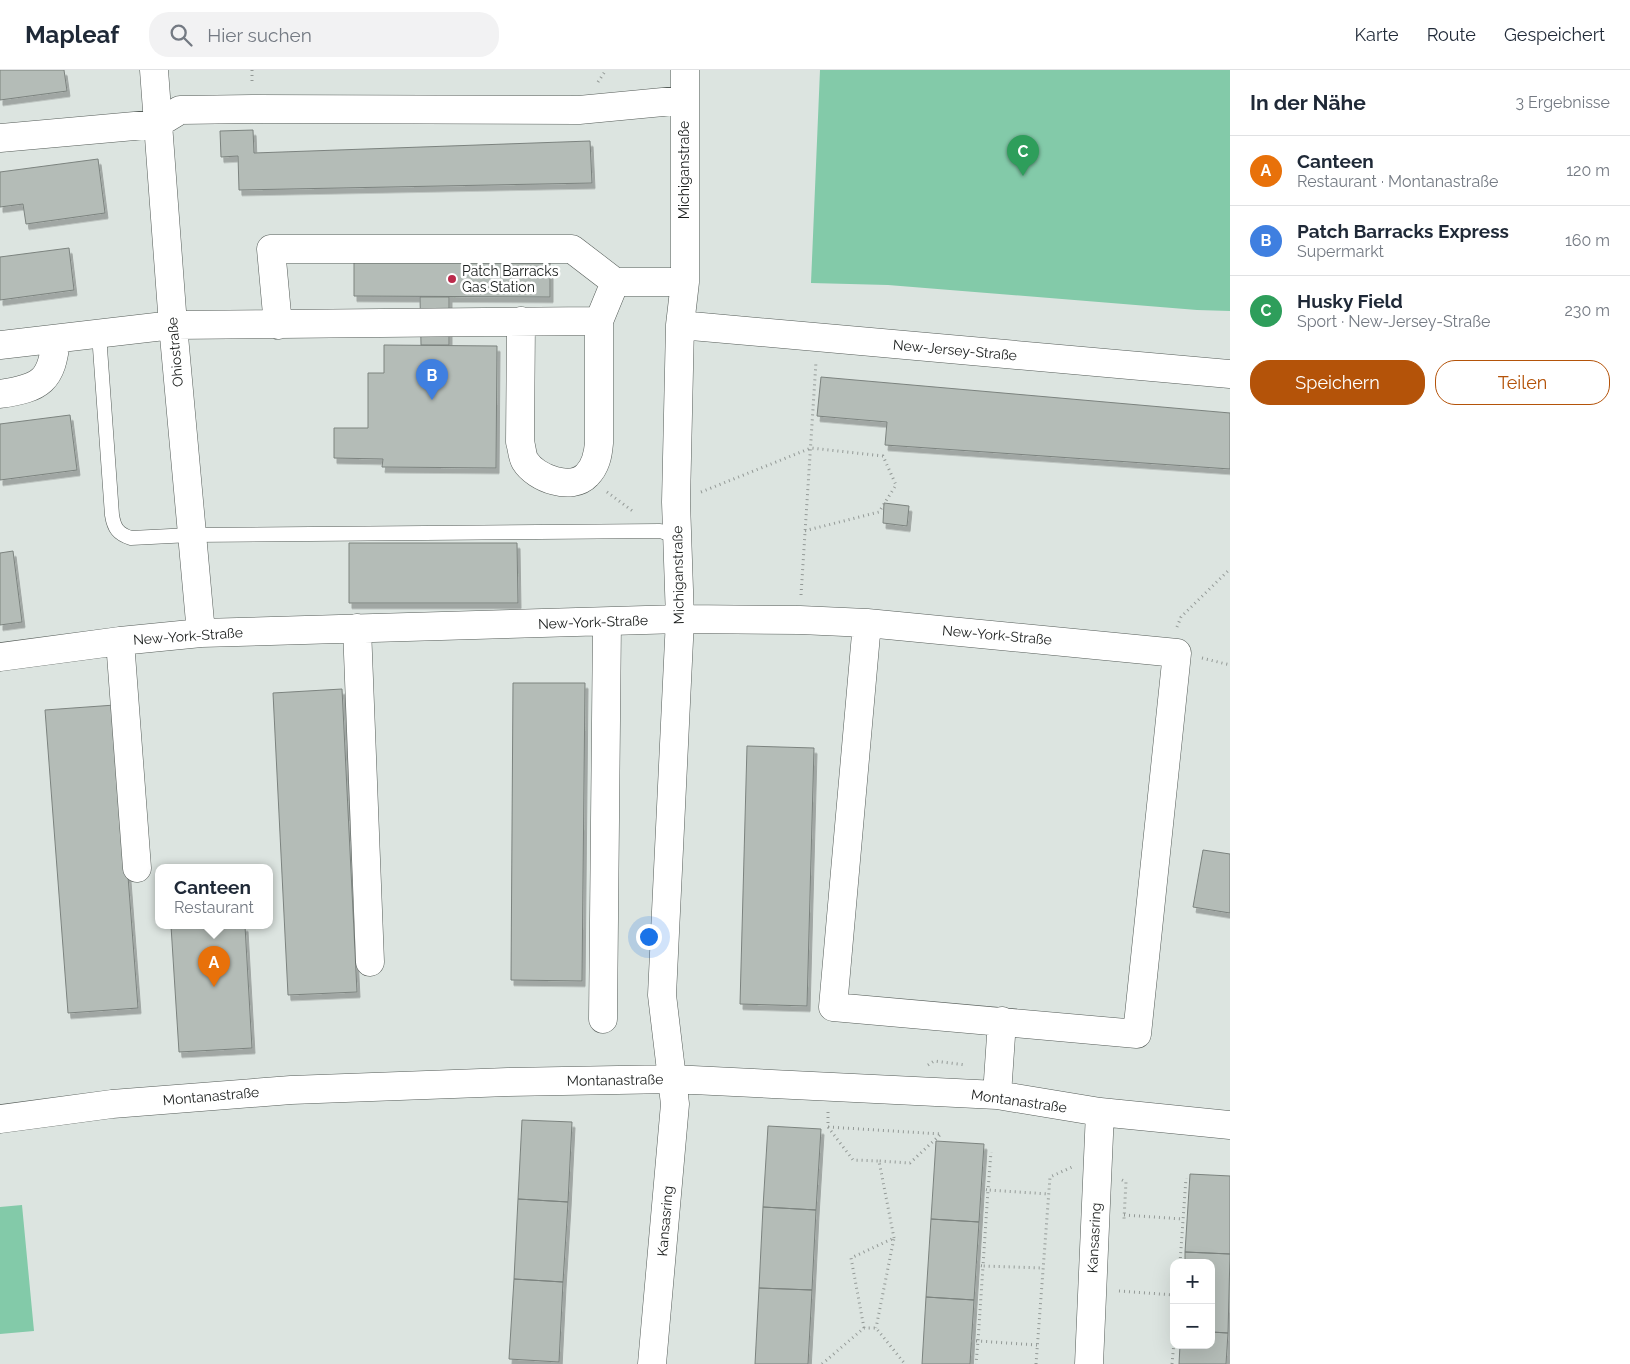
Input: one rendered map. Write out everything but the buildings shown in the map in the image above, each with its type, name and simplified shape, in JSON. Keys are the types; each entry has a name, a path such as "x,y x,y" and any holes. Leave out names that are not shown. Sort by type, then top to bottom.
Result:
{"street":[{"name":"Ohiostraße","path":"154,70 173,325 201,633"},
{"name":"Michiganstraße","path":"672,1079 662,995 680,619 668,533 676,502 680,326 684,282 685,70"},
{"path":"0,138 157,124 180,110 579,110 684,100"},
{"path":"278,325 271,249 572,249 615,282 684,282"},
{"path":"521,321 520,442 525,461 538,475 557,482 578,482 586,477 597,460 599,443 599,321 615,282"},
{"path":"0,345 173,325 599,321"},
{"name":"New-Jersey-Straße","path":"680,326 1230,374"},
{"path":"0,394 22,391 45,379 54,360 56,339"},
{"name":"New-York-Straße","path":"5,656 201,633 680,619 800,620 867,623 1172,652"},
{"path":"603,1019 607,622"},
{"path":"867,623 833,1007 1137,1034 1172,652"},
{"path":"357,628 370,962"},
{"path":"120,641 137,868"},
{"path":"997,1095 1002,1021"},
{"name":"Montanastraße","path":"0,1119 112,1104 291,1090 498,1082 672,1079 997,1095 1100,1112 1230,1125"},
{"name":"Kansasring","path":"652,1364 675,1104 672,1079"},
{"name":"Kansasring","path":"1089,1364 1100,1112"}],"lane":[{"path":"99,334 112,515 114,528 122,535 131,538 192,535 668,533"}],"path":[{"path":"800,620 804,531 818,338"},
{"path":"676,502 811,448 883,456 896,485 879,512 804,531"},
{"path":"586,477 668,533"},
{"path":"1172,652 1181,617 1230,569"},
{"path":"828,1127 853,1160 879,1161 894,1238 876,1328"},
{"path":"976,1364 991,1152"},
{"path":"1180,1259 1186,1178"},
{"path":"981,1189 1049,1194"},
{"path":"1124,1215 1183,1219"},
{"path":"864,1328 851,1258 894,1238"},
{"path":"976,1265 1043,1268"},
{"path":"1118,1291 1170,1295"},
{"path":"822,1364 864,1328 876,1328"},
{"path":"876,1328 905,1364"},
{"path":"971,1342 1037,1345"},
{"path":"1172,1364 1173,1349"}],"green space":[{"path":"820,70 1230,70 1230,311 1197,310 888,285 811,283"},
{"path":"22,1205 34,1331 0,1334 0,1207"}],"place":[{"name":"Husky Field","path":"1023,176"},
{"name":"Patch Barracks Gas Station","path":"452,279"},
{"name":"Patch Barracks Express","path":"432,400"},
{"name":"Canteen","path":"214,987"}]}
